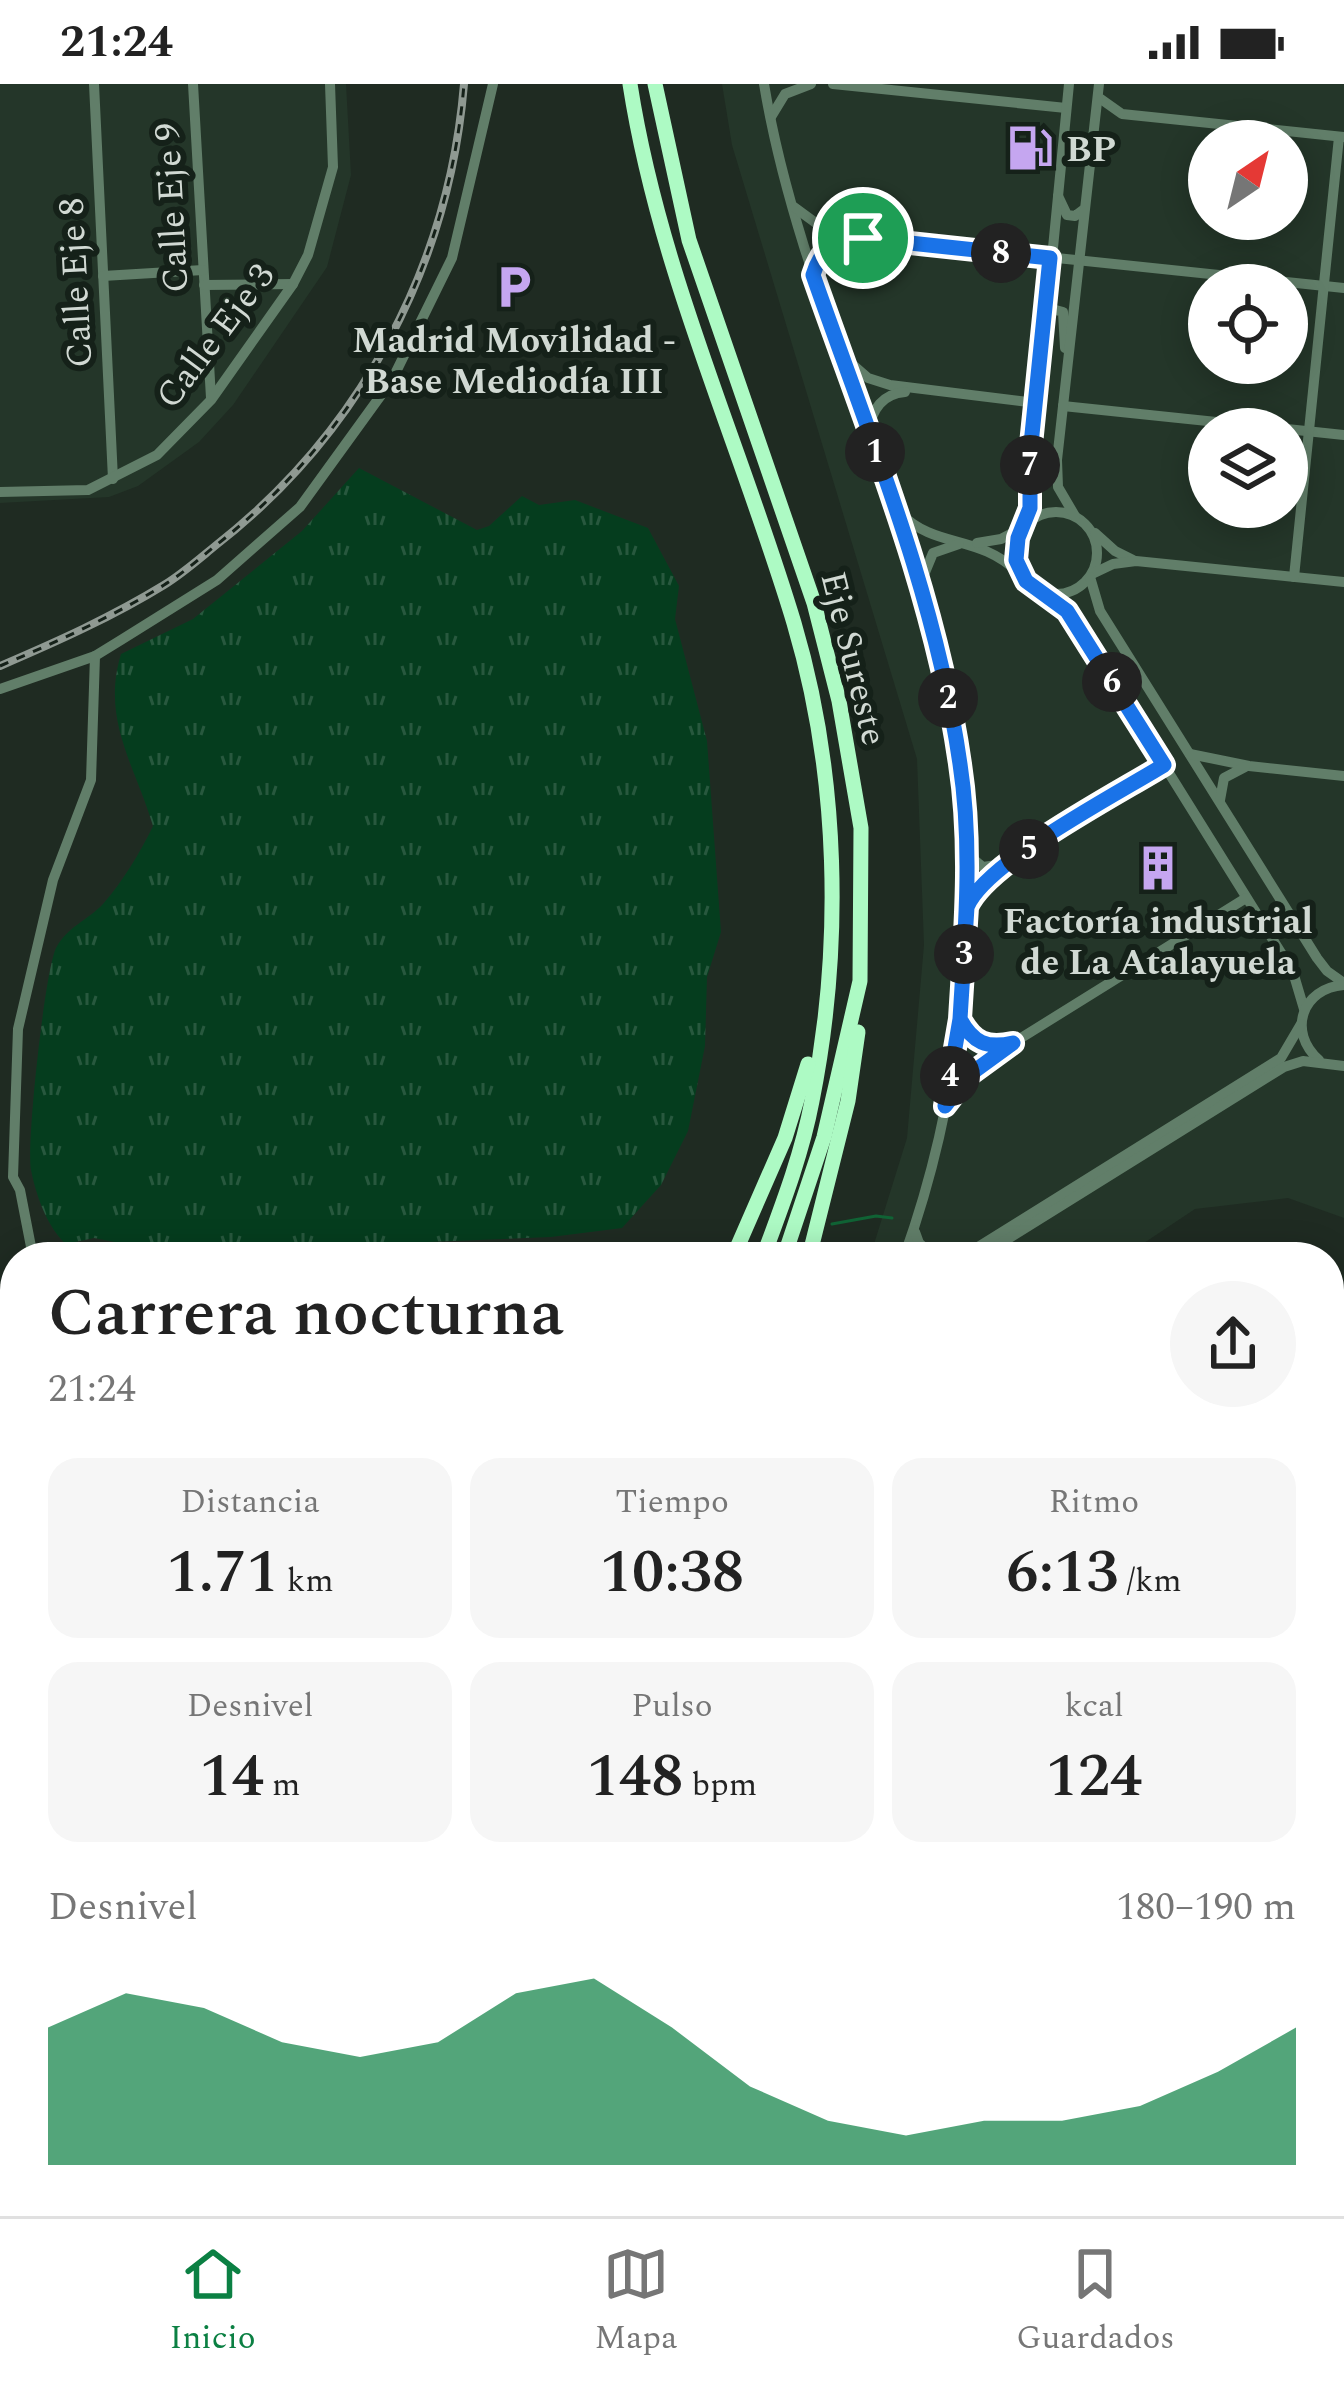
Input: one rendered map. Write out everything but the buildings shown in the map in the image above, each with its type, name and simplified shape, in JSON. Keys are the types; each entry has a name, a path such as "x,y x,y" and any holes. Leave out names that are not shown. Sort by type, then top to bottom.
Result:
{"highway":[{"name":"Eje Sureste","path":"630,84 651,187 700,352 794,624 815,707 829,803 832,872 826,985 813,1101 769,1242"},
{"name":"Eje Sureste","path":"655,84 689,240 814,603 839,701 861,828 860,981 824,1138 789,1242"},
{"path":"812,1242 848,1101 860,981"},
{"path":"740,1242 802,1090 826,985"}],"street":[{"name":"Calle Eje 8","path":"94,84 113,479"},
{"name":"Calle Eje 9","path":"193,84 211,400"},
{"name":"Calle Eje 3","path":"0,492 88,490 157,455 211,400 293,284 308,255 333,167 330,84"},
{"path":"0,689 95,656 218,580 300,507 392,380 452,258 493,84"},
{"path":"764,84 790,203 921,585 961,767 967,907 960,1019 945,1106 909,1242"},
{"path":"770,120 784,94 811,84"},
{"path":"833,84 1066,108"},
{"path":"1022,575 1016,548 1025,526 1069,84"},
{"path":"1098,90 1122,114"},
{"path":"1098,90 1067,357 1058,487 1075,516 1115,551 1136,561"},
{"path":"1091,137 1108,118 1122,114 1342,137 1294,577"},
{"path":"1057,193 1067,215 1076,216 1083,210"},
{"path":"790,203 814,224 856,237 1344,288"},
{"path":"813,275 828,247 856,237"},
{"path":"103,276 203,271"},
{"path":"204,285 293,284"},
{"path":"1045,316 1052,309 1063,312 1061,332 1067,357"},
{"path":"840,352 868,378 914,391 1036,403"},
{"path":"868,430 874,410 884,399 914,391"},
{"path":"1063,406 1188,419"},
{"path":"1309,431 1344,435"},
{"path":"894,505 920,530 994,551 1067,611 1296,978 1304,1009 1282,1058 986,1242"},
{"path":"921,585 933,554 948,545 1001,539 1048,512 1075,516"},
{"path":"1090,529 1098,552 1091,575 1095,602 1317,958 1344,984"},
{"path":"1045,592 1075,590 1113,564 1136,561 1344,582"},
{"path":"30,1242 20,1190 13,1178 18,1029 53,880 91,780 95,656"},
{"path":"1190,754 1344,776"},
{"path":"967,907 978,887 1007,863 1164,765"},
{"path":"1220,802 1224,778 1249,766"},
{"path":"966,853 983,867 1007,863"},
{"path":"945,1106 969,1075 1013,1043 1246,898"},
{"path":"1304,1009 1318,992 1344,984"},
{"path":"960,1019 985,1046 1013,1043"},
{"path":"1301,1024 1306,1047 1335,1066"},
{"path":"1003,1242 1284,1066 1297,1061 1335,1066"},
{"path":"914,1226 919,1242"}],"shaded area":[{"path":"0,84 346,84 351,175 327,267 233,405 199,442 138,486 109,497 0,503"},
{"path":"722,84 1344,84 1344,1218 1288,1198 1195,1209 1146,1242 875,1242 907,1138 924,945 917,759 732,145"}],"green space":[{"path":"359,468 477,530 489,526 522,496 539,505 575,500 648,528 679,586 675,619 707,741 721,932 707,977 705,1046 688,1131 661,1185 622,1228 551,1237 428,1242 115,1242 94,1238 64,1242 43,1210 30,1154 42,1021 56,948 103,904 153,826 118,721 115,700 121,654 193,619 302,531"}],"waterway":[{"path":"832,1224 892,1218"}],"railway":[{"path":"0,666 171,581 267,501 313,452 354,398 417,281 455,152 464,84"}],"place":[{"name":"BP","path":"1030,148"},
{"name":"Madrid Movilidad - Base Mediodía III","path":"514,287"},
{"name":"Factoría industrial de La Atalayuela","path":"1158,868"}],"route":[{"path":"863,238 845,238 828,247 813,275 921,585 941,662 961,767 966,853 960,1019 985,1046 1013,1043 969,1075 945,1106 960,1019 967,907 973,894 1007,863 1164,765 1067,611 1026,581 1016,560 1018,538 1030,508 1030,454 1050,258 863,238"}]}
